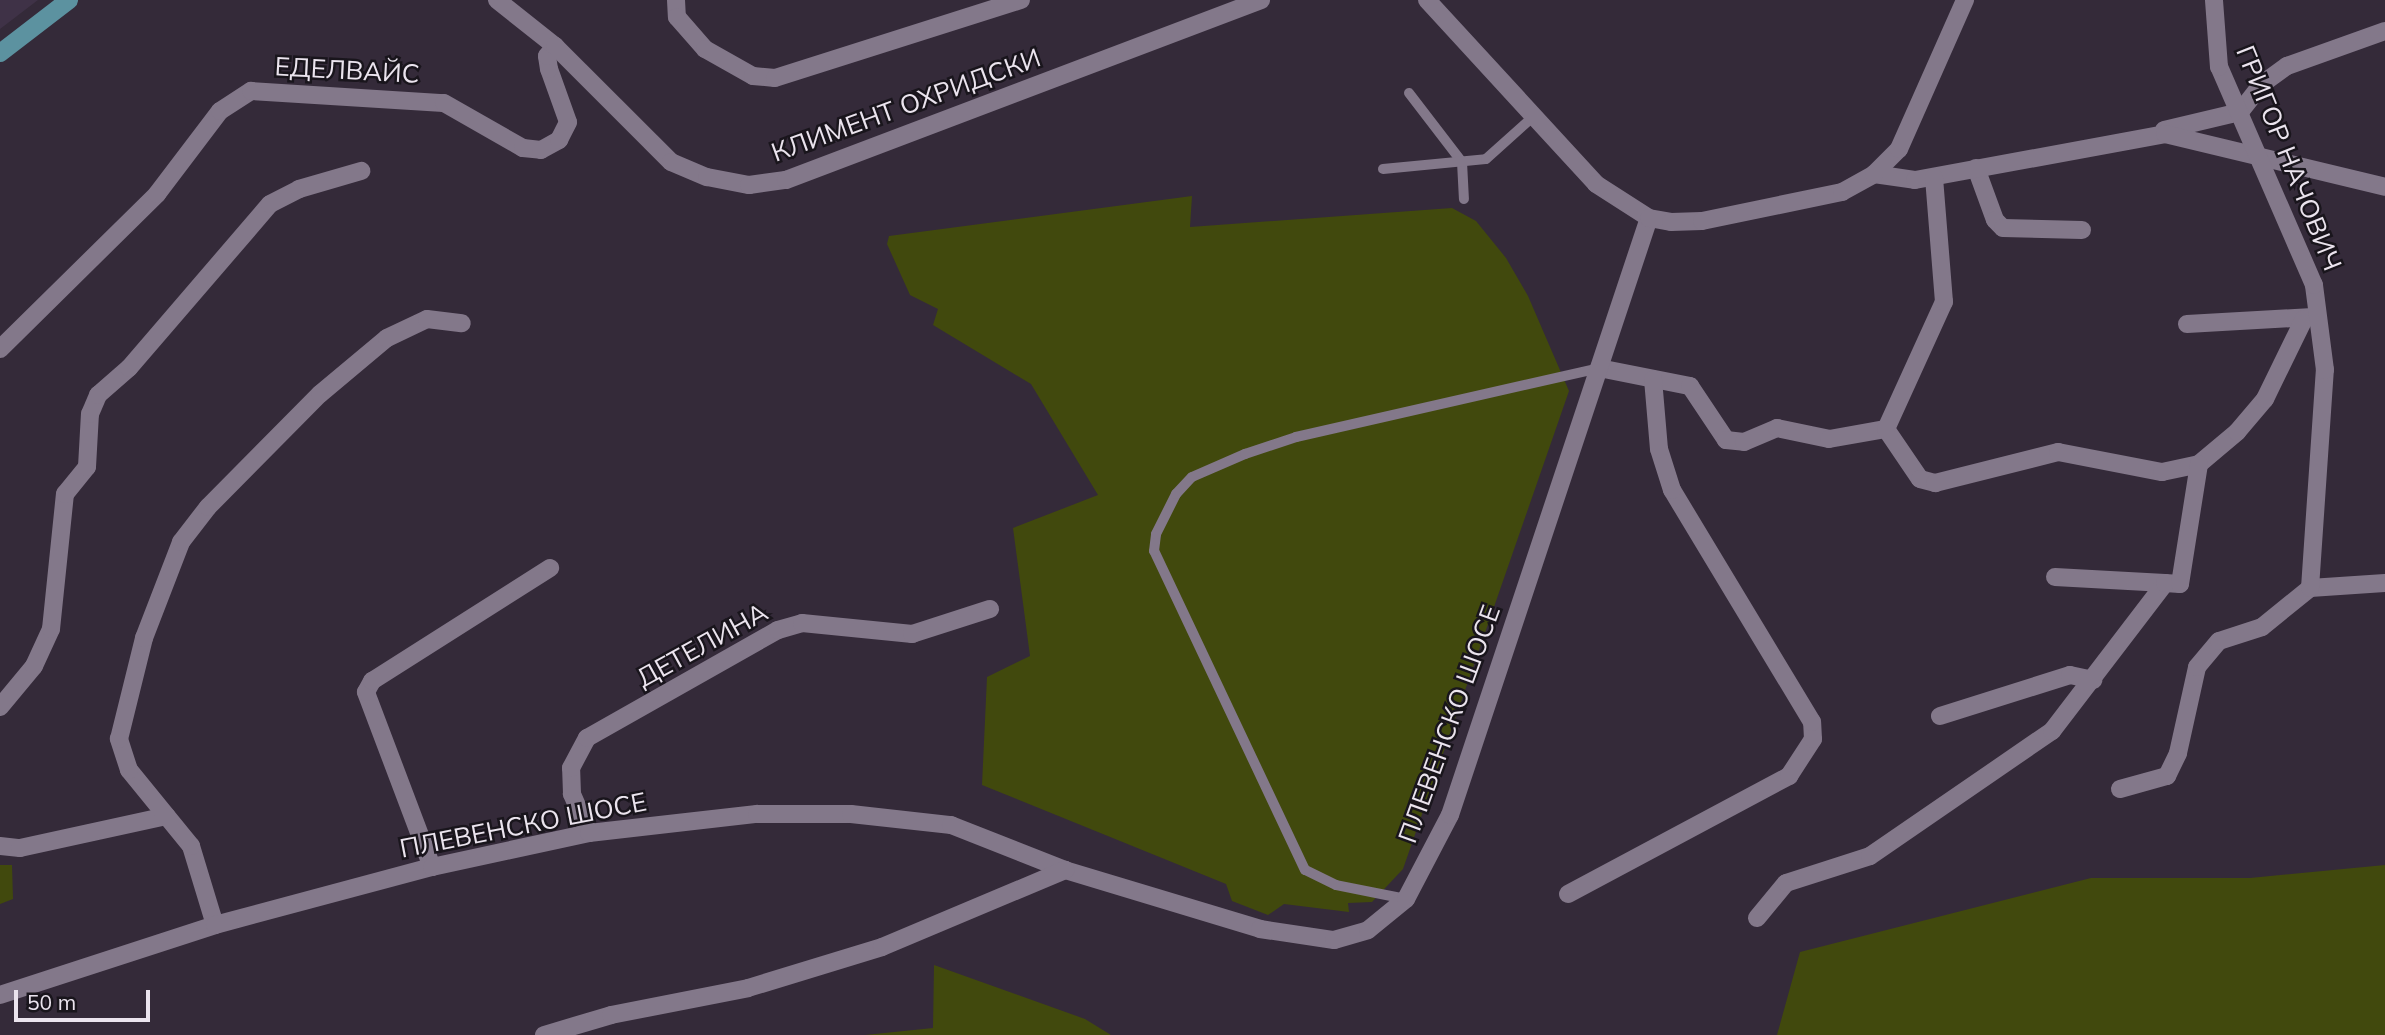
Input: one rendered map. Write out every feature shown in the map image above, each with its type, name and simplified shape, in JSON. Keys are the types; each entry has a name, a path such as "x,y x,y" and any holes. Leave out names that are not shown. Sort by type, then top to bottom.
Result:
{"main road":[{"path":"0,53 69,0"}],"street":[{"name":"КЛИМЕНТ ОХРИДСКИ","path":"497,0 555,46 671,162 708,177 749,186 786,180 1261,0"},
{"path":"665,0 665,17 676,8 692,38 727,64 775,78 1021,0"},
{"path":"1427,0 1596,184 1649,218 1702,221 1842,192 1874,174 1899,149 1965,0"},
{"name":"ГРИГОР НАЧОВИЧ","path":"2214,0 2219,67 2302,250 2311,318 2325,370 2322,475 2309,588"},
{"path":"1874,174 1915,180 1934,177 2240,112 2262,83 2287,66 2385,32"},
{"name":"ЕДЕЛВАЙС","path":"0,349 157,194 220,111 251,90 444,103 523,148 541,150 559,140 568,122 549,69 547,56 555,46"},
{"path":"2137,136 2192,138 2385,187"},
{"path":"1976,168 1995,220 2003,228 2082,230"},
{"path":"0,707 34,666 51,629 65,494 87,467 90,414 98,395 129,368 270,204 299,189 361,171"},
{"path":"1886,429 1944,302 1934,177"},
{"name":"ПЛЕВЕНСКО ШОСЕ","path":"0,995 215,925 432,867 589,833 757,814 904,817 984,836 1065,870 1296,937 1352,936 1406,899 1450,815 1649,218"},
{"path":"1886,429 1920,479 1935,483 2058,452 2162,472 2199,464 2265,399 2311,318 2262,316 2187,324"},
{"path":"215,925 191,846 129,770 119,739 144,638 181,542 208,507 320,394 387,338 427,319 462,323"},
{"path":"1599,368 1690,386 1726,440 1744,442 1777,428 1829,439 1886,429"},
{"path":"1568,894 1789,776 1813,739 1812,722 1672,490 1659,449 1653,379"},
{"path":"2055,578 2180,583 2199,464"},
{"path":"432,867 366,692 372,681 550,568"},
{"path":"1757,918 1786,883 1870,856 2052,731 2165,583"},
{"path":"2120,789 2167,776 2178,753 2197,667 2220,641 2262,627 2309,588 2385,583"},
{"name":"ДЕТЕЛИНА","path":"589,833 572,794 571,768 587,738 778,629 802,623 912,634 990,609"},
{"path":"1940,716 2070,675 2093,680"},
{"path":"0,846 20,848 167,816"},
{"path":"544,1035 611,1014 748,988 882,947 1065,870"}],"lane":[{"path":"1409,93 1462,162 1464,199"},
{"path":"1383,169 1486,159 1534,116"},
{"path":"1406,899 1336,885 1305,870 1154,551 1156,534 1176,494 1192,477 1245,454 1296,437 1599,368"}],"shaded area":[{"path":"0,0 38,0 0,29"}],"green space":[{"path":"1192,196 1190,227 1452,208 1476,221 1506,258 1528,296 1569,391 1403,869 1372,902 1348,903 1349,912 1284,904 1268,915 1232,901 1226,884 982,785 987,677 1030,656 1013,528 1098,495 1031,384 933,325 938,309 910,295 887,244 889,236"},
{"path":"0,865 12,865 13,899 0,904"},
{"path":"2385,865 2385,1035 1777,1035 1800,952 2091,878 2250,878"},
{"path":"934,965 1085,1019 1111,1035 865,1035 933,1028"}]}
